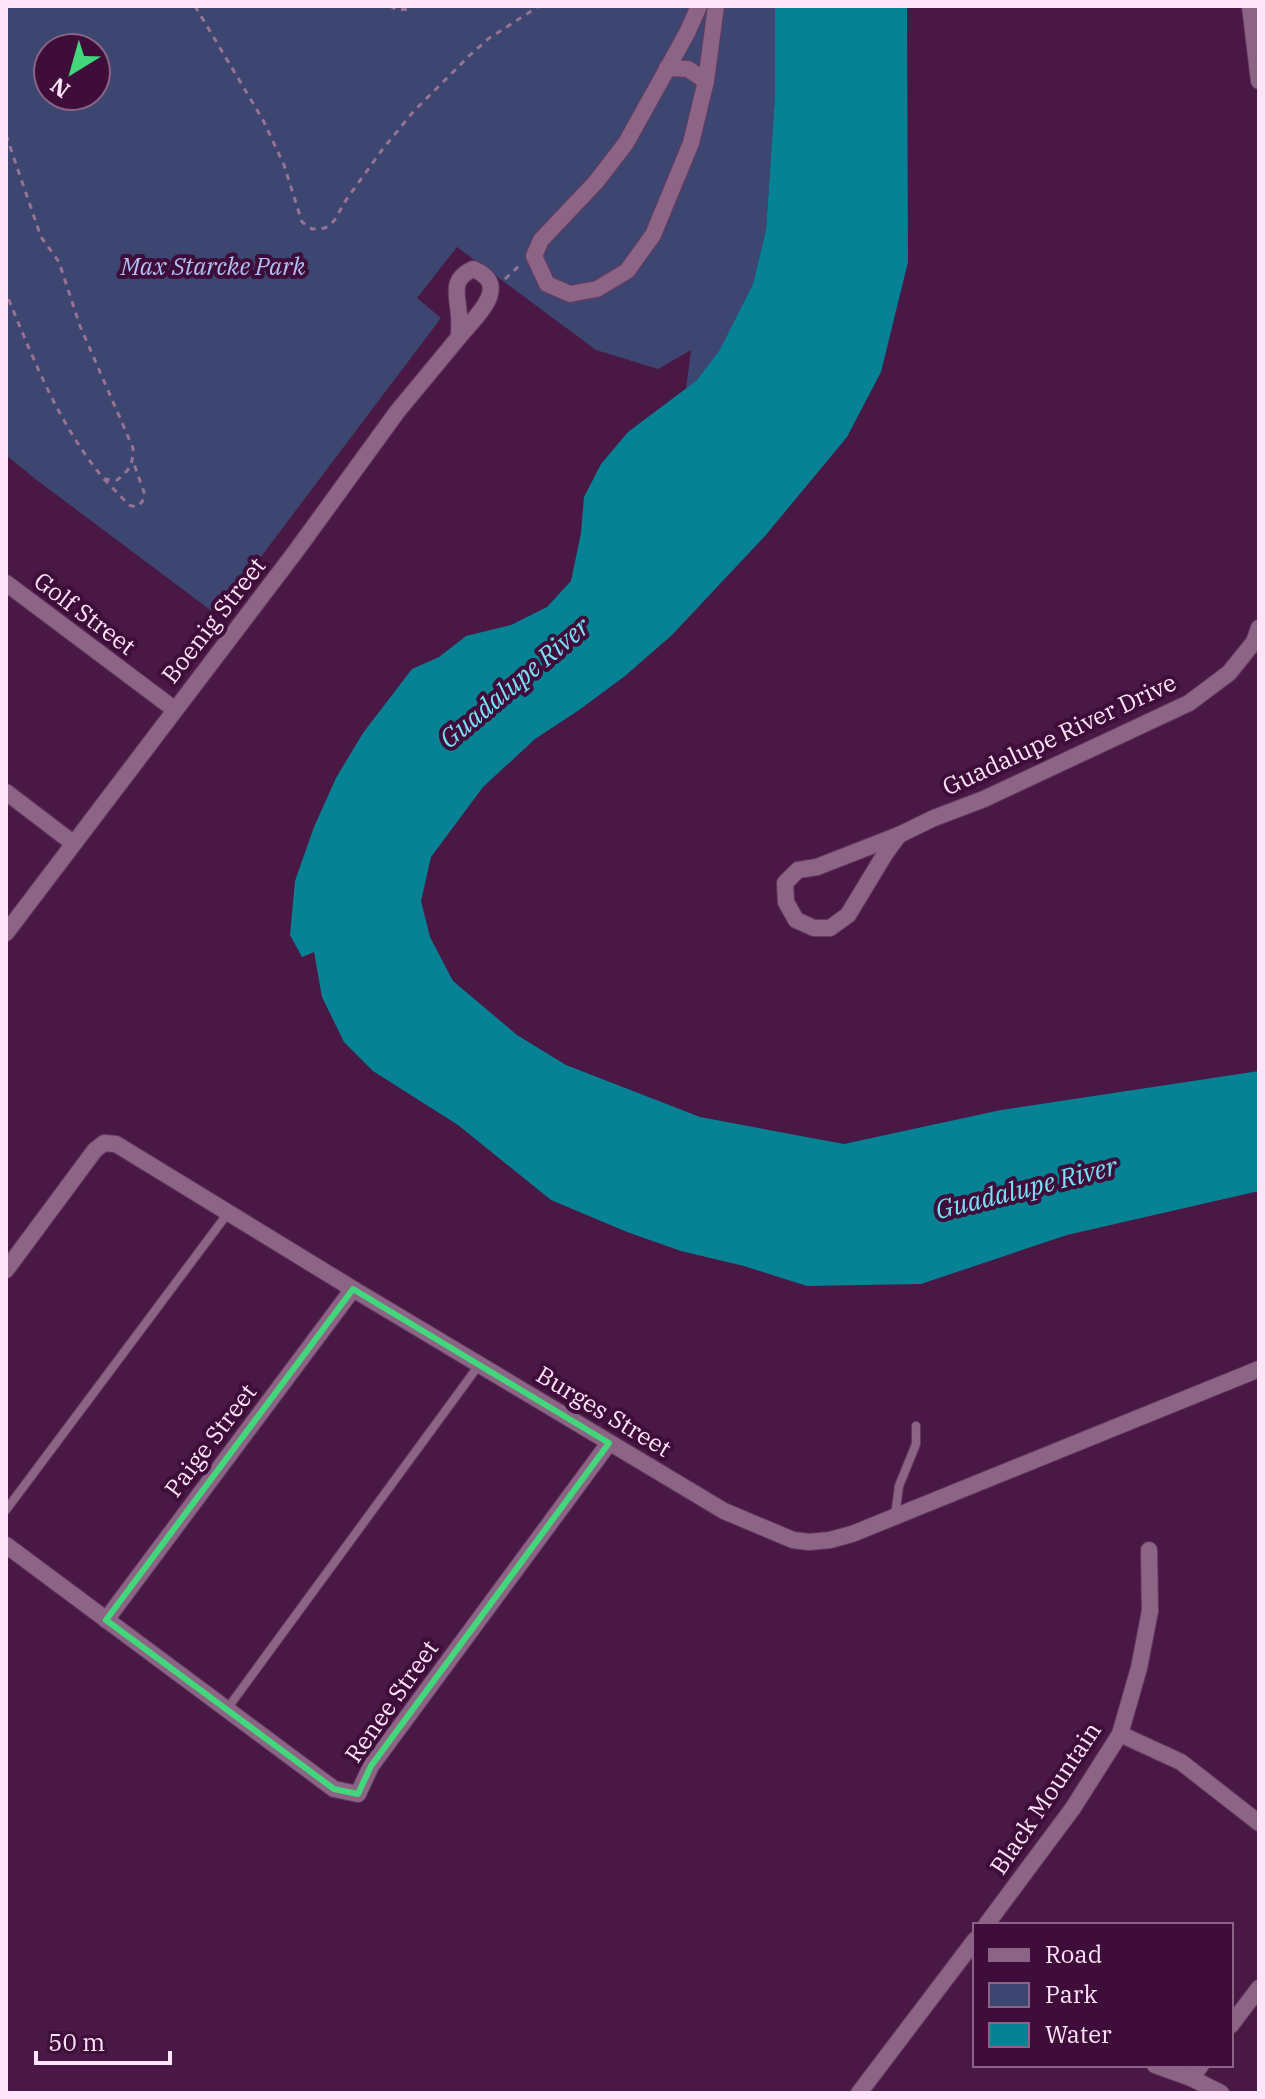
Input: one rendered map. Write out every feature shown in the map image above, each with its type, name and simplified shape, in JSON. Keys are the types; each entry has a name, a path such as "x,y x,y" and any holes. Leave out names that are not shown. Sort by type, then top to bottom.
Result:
{"street":[{"path":"699,6 626,143 596,182 541,240 534,256 547,284 570,294 597,289 627,271 653,235 691,143 706,81 716,6"},
{"path":"1250,6 1259,81"},
{"path":"667,68 688,69 706,81"},
{"path":"459,337 457,284 463,274 473,269 484,273 490,280 492,291"},
{"name":"Boenig Street","path":"6,933 296,551 397,412 488,301 492,291"},
{"name":"Golf Street","path":"6,583 174,709"},
{"name":"Guadalupe River Drive","path":"899,835 848,915 830,928 814,928 796,920 786,902 785,883 798,870 817,867 984,799 1189,703 1229,673 1254,642 1259,628"},
{"path":"6,792 73,843"},
{"name":"Burges Street","path":"6,1270 95,1150 104,1143 116,1144 724,1511 793,1540 809,1542 830,1540 895,1516 1259,1369"},
{"name":"Paige Street","path":"106,1620 353,1289"},
{"name":"Renee Street","path":"6,1545 334,1789 358,1794 371,1766 609,1443"},
{"name":"Black Mountain","path":"987,1923 1073,1808 1120,1734 1139,1668 1150,1611 1149,1550"},
{"path":"1120,1734 1181,1762 1259,1823"},
{"path":"859,2093 973,1943"},
{"path":"1233,2022 1259,1988"},
{"path":"1169,2067 1196,2071 1221,2093"}],"lane":[{"path":"6,1510 228,1213"},
{"path":"226,1709 479,1364"},
{"path":"895,1516 899,1486 916,1444 916,1426"}],"path":[{"path":"195,6 263,120 284,165 302,222 312,229 325,228 334,221 382,150 413,112 470,55 488,39 539,6"},
{"path":"390,6 397,10 412,9 413,6"},
{"path":"6,135 41,237 59,262 80,326 133,448 133,461 145,495 136,507 129,505 82,453 47,392 6,293"},
{"path":"492,291 534,256"},
{"path":"104,479 117,480 129,471 133,461"}],"highlighted area":[{"path":"353,1289 609,1443 371,1766 358,1794 334,1789 106,1620"}],"green space":[{"name":"Max Starcke Park","path":"6,6 775,6 775,96 766,230 753,284 719,351 686,390 691,350 658,369 596,350 457,247 417,298 441,318 217,615 6,455"}],"water":[{"name":"Guadalupe River","path":"775,6 907,6 908,262 881,372 847,437 765,536 672,635 625,676 535,739 483,787 431,857 421,901 430,937 453,981 517,1035 566,1065 700,1117 844,1144 1001,1110 1259,1071 1259,1191 1067,1235 921,1284 807,1286 744,1266 681,1251 551,1200 458,1125 373,1071 344,1042 322,997 314,952 302,957 290,935 295,881 314,827 336,778 363,733 412,669 439,657 466,636 511,625 547,607 571,581 581,533 584,497 601,464 628,432 696,381 719,351 753,284 766,230 775,96"}]}
